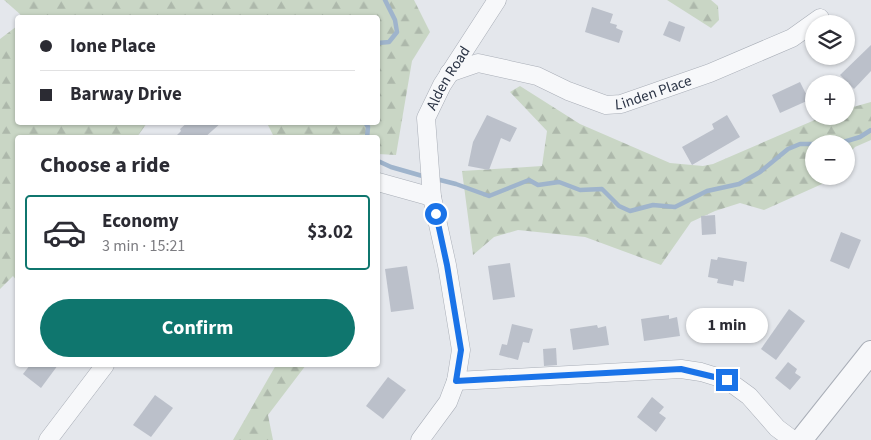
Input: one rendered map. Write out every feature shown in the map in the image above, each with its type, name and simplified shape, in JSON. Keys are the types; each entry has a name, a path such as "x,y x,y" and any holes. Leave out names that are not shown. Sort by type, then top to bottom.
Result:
{"street":[{"name":"Alden Road","path":"420,440 448,402 456,381 461,350 447,265 432,197 426,118 449,73 497,0"},
{"name":"Linden Place","path":"449,73 478,63 537,76 568,92 606,105 621,104 710,73 792,38 805,29"},
{"path":"380,183 432,197"},
{"path":"801,440 871,352"},
{"path":"48,440 103,367"},
{"path":"456,381 681,369 727,380 749,396 777,428 793,440"}],"green space":[{"path":"4,0 414,0 430,32 412,61 396,155 380,154 380,135 273,135 268,125 380,125 380,15 21,15"},
{"path":"667,0 711,0 718,6 719,20 711,28"},
{"path":"15,28 15,125 146,125 138,135 15,135 15,278 13,276 0,289 0,39"},
{"path":"520,86 580,124 670,163 703,166 713,164 805,124 855,125 855,106 871,102 871,140 855,147 855,135 805,135 805,185 820,185 764,210 740,203 715,211 691,222 661,265 585,237 518,230 494,237 473,255 462,171 542,166 547,131 510,92"},
{"path":"275,367 304,367 268,415 273,440 233,440"}],"building":[{"path":"592,7 613,14 610,23 617,25 616,28 623,31 619,43 585,32"},
{"path":"669,21 685,27 680,42 663,35"},
{"path":"871,45 871,71 855,88 855,75 840,75 850,65 855,65 855,60"},
{"path":"800,82 805,92 805,102 780,113 772,95"},
{"path":"487,115 517,128 510,142 501,138 489,170 468,166 473,142"},
{"path":"727,115 740,137 692,165 682,147 714,129 712,124"},
{"path":"185,125 219,125 207,135 177,135 181,131 180,129"},
{"path":"715,215 716,234 702,235 701,216"},
{"path":"841,232 861,240 849,269 830,261"},
{"path":"718,257 747,262 744,282 734,280 733,286 717,283 718,279 708,277 711,259 717,260"},
{"path":"510,263 515,297 493,300 488,266"},
{"path":"407,266 414,309 391,312 385,269"},
{"path":"789,309 805,321 776,360 761,349"},
{"path":"669,315 669,319 677,317 680,336 644,341 641,319"},
{"path":"512,324 533,329 529,343 523,342 518,360 499,355 502,344 507,345"},
{"path":"597,325 598,328 606,326 609,345 573,350 570,329"},
{"path":"556,348 557,365 544,366 543,349"},
{"path":"788,362 797,369 795,373 801,377 790,390 775,378"},
{"path":"28,367 57,367 41,388 23,374"},
{"path":"388,377 406,390 383,419 366,406"},
{"path":"155,395 173,408 151,437 133,425"},
{"path":"652,397 664,407 659,413 666,418 656,432 637,417"}],"waterway":[{"path":"380,43 389,42 397,32 395,20 385,0"},
{"path":"367,125 367,135"},
{"path":"855,139 871,130"},
{"path":"436,179 489,196 529,180 538,185 559,182 580,190 602,189 619,206 630,211 653,205 675,207 707,191 739,184 760,172 788,149 805,144"},
{"path":"380,162 426,177"}],"route":[{"path":"436,214 447,265 461,350 456,381 681,369 701,372 727,380"}]}
